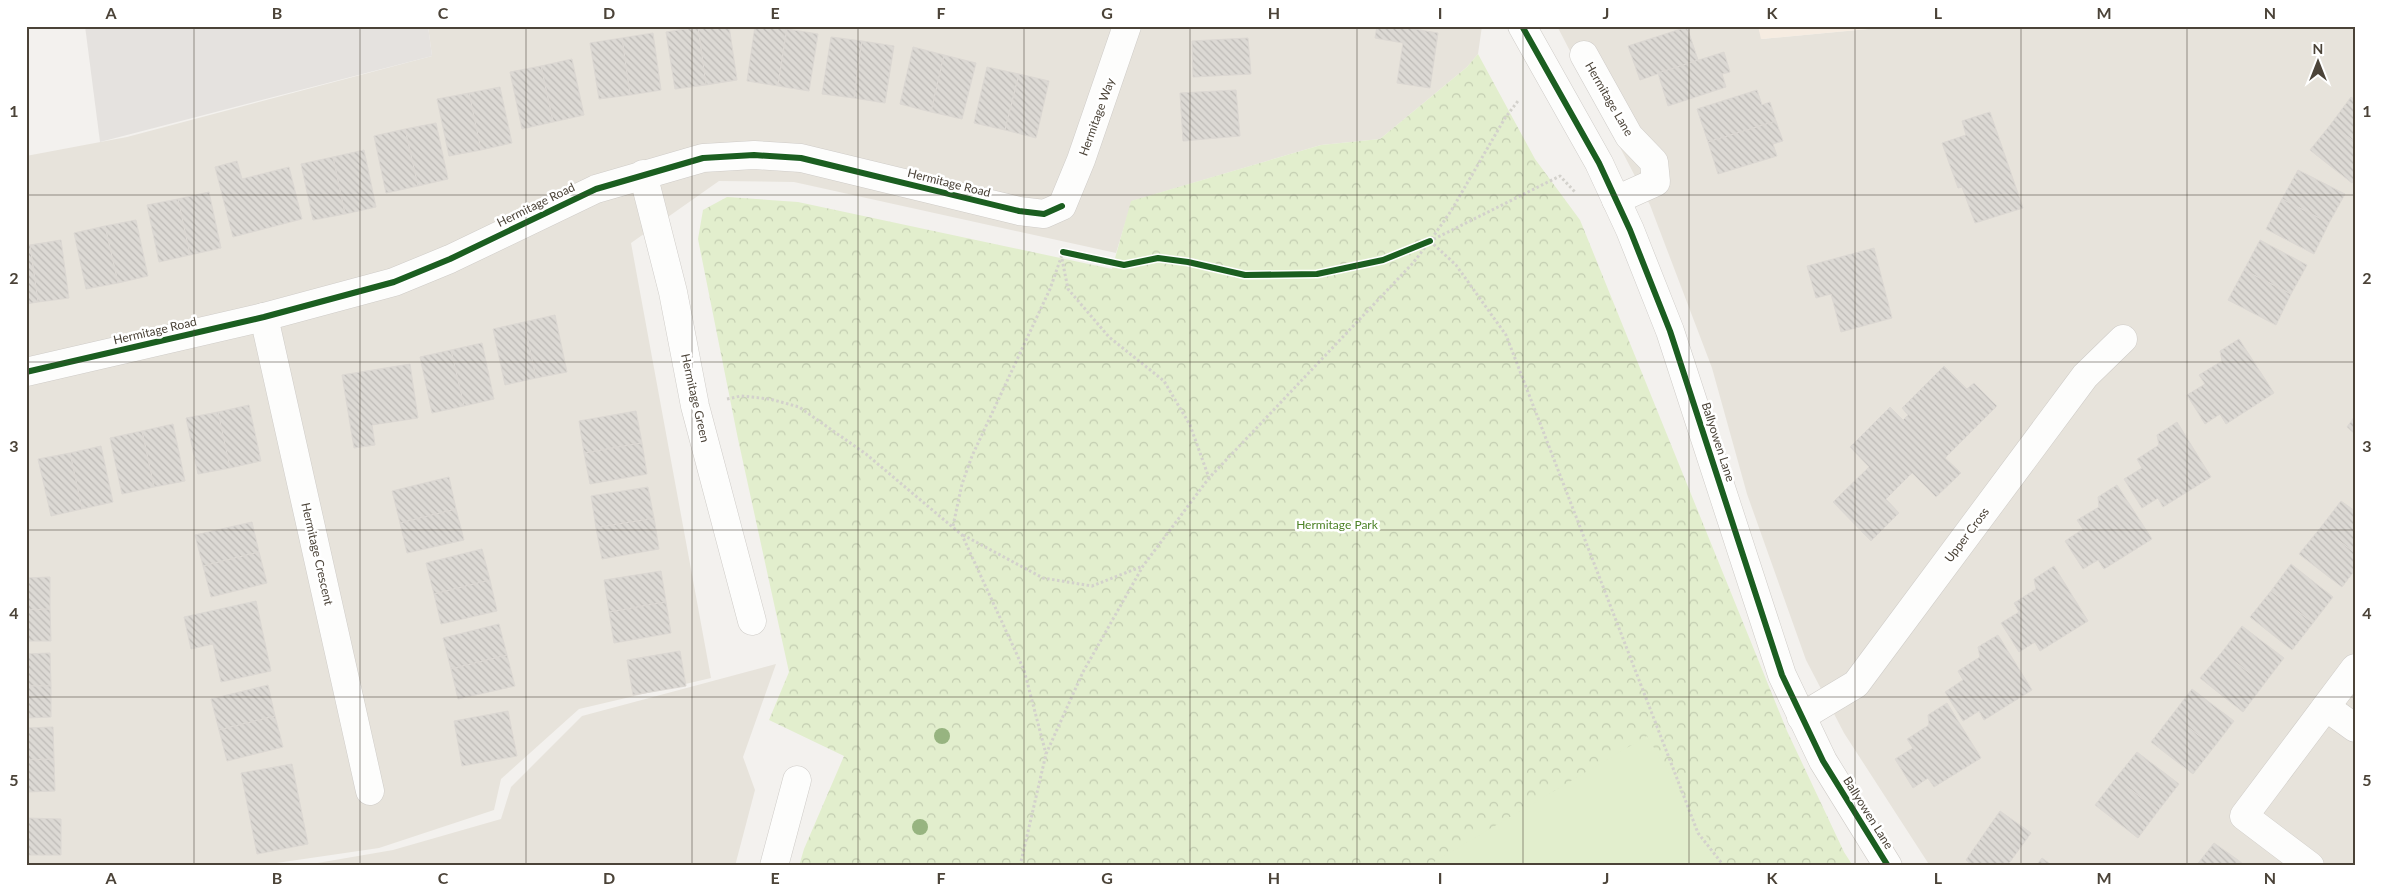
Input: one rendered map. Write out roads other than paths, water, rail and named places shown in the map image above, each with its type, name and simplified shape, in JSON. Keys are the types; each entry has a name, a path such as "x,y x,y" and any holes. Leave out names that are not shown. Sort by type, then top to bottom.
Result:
{"street":[{"name":"Hermitage Way","path":"1062,206 1081,160 1127,26"},
{"name":"Ballyowen Lane","path":"1522,26 1599,163 1670,331 1782,675 1800,717 1823,761 1888,866"},
{"name":"Hermitage Lane","path":"1584,55 1629,136 1654,162 1656,182 1616,200"},
{"name":"Hermitage Road","path":"26,372 264,317 394,282 450,259 596,189 704,158 754,155 801,158 1019,211 1044,214 1062,206"},
{"name":"Hermitage Green","path":"643,174 673,292 695,406 752,621"},
{"name":"Hermitage Crescent","path":"264,317 370,791"},
{"name":"Upper Cross","path":"1800,717 1856,684 2085,376 2122,339"},
{"path":"2310,866 2244,816 2355,668"},
{"path":"2326,707 2355,728"},
{"path":"774,866 797,780"}],"park label":[{"name":"Hermitage Park","path":"1337,525"}]}
